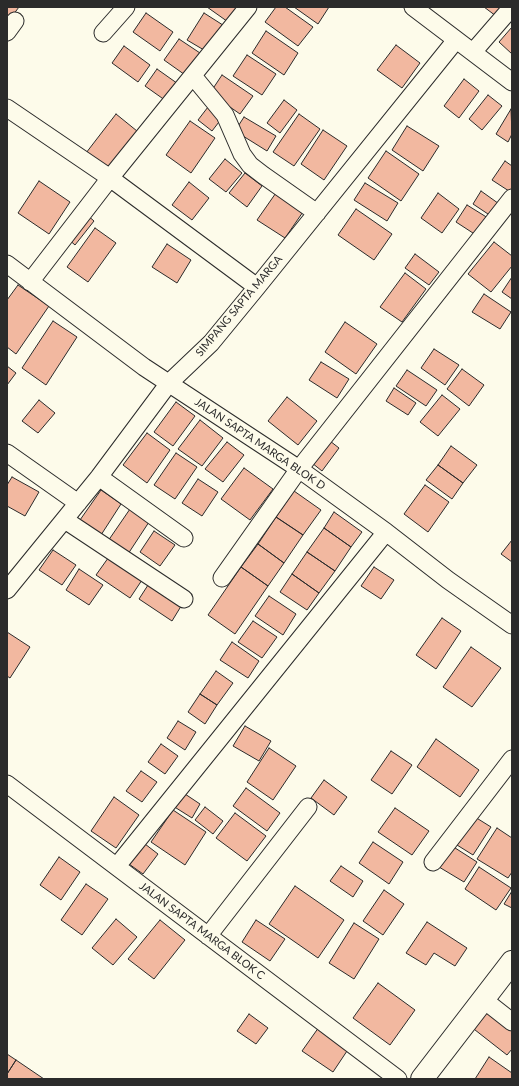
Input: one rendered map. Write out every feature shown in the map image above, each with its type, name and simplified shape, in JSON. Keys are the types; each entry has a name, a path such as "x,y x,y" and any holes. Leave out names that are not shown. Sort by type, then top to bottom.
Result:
{"street":[{"path":"103,33 126,7"},
{"path":"30,282 110,178 248,7"},
{"path":"413,7 512,82"},
{"path":"473,52 512,7"},
{"name":"SIMPANG SAPTA MARGA","path":"7,590 100,477 169,383 211,343 456,40"},
{"path":"193,76 225,115 242,154 250,165 316,213"},
{"path":"7,108 110,178 257,287"},
{"path":"222,578 299,469 512,198"},
{"name":"JALAN SAPTA MARGA BLOK D","path":"7,264 144,367 299,469 386,532 448,580 512,625"},
{"path":"7,453 78,503"},
{"path":"100,477 184,538"},
{"path":"65,520 184,599"},
{"path":"117,866 386,532"},
{"path":"433,862 512,759"},
{"name":"JALAN SAPTA MARGA BLOK C","path":"7,784 398,1079"},
{"path":"208,936 308,807"},
{"path":"422,1079 512,962"},
{"path":"484,1000 512,1022"}],"building":[{"path":"7,7 19,7 7,23"},
{"path":"207,7 244,7 231,24"},
{"path":"276,7 285,7 313,27 298,46 265,22"},
{"path":"294,7 329,7 318,24"},
{"path":"484,7 503,7 496,16"},
{"path":"146,13 173,32 160,51 133,32"},
{"path":"204,13 226,27 209,53 187,40"},
{"path":"512,27 512,54 499,42"},
{"path":"266,31 298,53 284,75 252,53"},
{"path":"179,39 203,55 188,77 164,60"},
{"path":"396,45 420,63 402,88 377,70"},
{"path":"124,46 150,65 138,82 112,63"},
{"path":"247,55 276,74 262,95 233,76"},
{"path":"157,69 181,86 169,103 145,86"},
{"path":"222,75 253,96 240,114 210,93"},
{"path":"464,79 479,91 459,118 444,106"},
{"path":"488,95 502,106 482,130 469,119"},
{"path":"284,100 297,110 280,133 267,123"},
{"path":"208,107 222,118 212,131 198,120"},
{"path":"511,109 512,134 508,142 496,134"},
{"path":"116,114 137,131 108,170 86,153"},
{"path":"299,114 320,129 294,166 273,152"},
{"path":"244,117 276,136 267,151 235,131"},
{"path":"190,121 215,138 191,173 166,155"},
{"path":"407,126 439,146 423,171 392,150"},
{"path":"323,130 347,146 324,180 301,164"},
{"path":"386,151 419,174 401,201 368,178"},
{"path":"225,159 242,173 226,192 209,179"},
{"path":"505,161 512,166 512,193 492,180"},
{"path":"245,173 262,186 247,207 229,193"},
{"path":"39,181 70,202 49,234 18,213"},
{"path":"189,182 209,198 192,220 172,205"},
{"path":"365,183 398,203 387,221 354,200"},
{"path":"278,190 305,209 285,238 257,220"},
{"path":"481,191 502,206 494,218 473,204"},
{"path":"438,193 459,209 442,233 421,218"},
{"path":"467,205 488,218 476,235 456,222"},
{"path":"356,209 392,234 374,260 338,235"},
{"path":"86,214 94,221 75,245 67,238"},
{"path":"95,228 116,243 88,282 67,267"},
{"path":"494,242 512,256 512,266 491,292 468,274"},
{"path":"167,244 191,260 177,283 152,267"},
{"path":"415,254 439,272 429,285 405,268"},
{"path":"405,273 426,289 402,322 380,307"},
{"path":"512,277 512,299 502,292"},
{"path":"18,285 49,306 16,354 7,347 7,300"},
{"path":"484,294 511,312 500,329 472,312"},
{"path":"53,321 77,337 46,385 22,368"},
{"path":"345,322 377,344 356,374 325,352"},
{"path":"434,349 459,365 445,385 421,368"},
{"path":"321,362 349,379 337,398 309,380"},
{"path":"7,366 16,373 7,385"},
{"path":"462,369 484,385 469,406 447,389"},
{"path":"407,370 437,390 426,406 396,386"},
{"path":"394,388 416,403 408,415 386,401"},
{"path":"442,395 460,409 438,436 420,422"},
{"path":"287,397 317,421 298,445 268,421"},
{"path":"39,400 55,413 38,433 22,421"},
{"path":"176,402 195,416 173,446 154,432"},
{"path":"200,420 223,438 202,466 178,449"},
{"path":"147,433 170,450 147,483 123,465"},
{"path":"330,441 339,448 322,471 312,463"},
{"path":"227,442 244,455 223,482 205,469"},
{"path":"451,446 477,465 463,483 438,465"},
{"path":"176,453 197,467 175,499 154,485"},
{"path":"438,465 463,483 452,499 426,480"},
{"path":"244,468 273,489 250,520 221,499"},
{"path":"12,477 39,492 25,516 7,506 7,485"},
{"path":"198,479 218,492 202,516 182,503"},
{"path":"425,485 449,502 428,532 404,514"},
{"path":"101,490 121,504 101,535 80,520"},
{"path":"294,491 321,510 303,535 276,517"},
{"path":"130,509 149,522 128,554 108,541"},
{"path":"334,512 362,532 351,547 324,528"},
{"path":"276,517 303,535 284,563 258,544"},
{"path":"324,528 351,547 335,571 307,552"},
{"path":"154,531 175,545 160,566 140,552"},
{"path":"512,540 512,562 501,554"},
{"path":"258,544 284,563 268,586 241,567"},
{"path":"53,550 76,565 62,585 39,570"},
{"path":"307,552 335,571 319,593 292,574"},
{"path":"111,554 144,577 130,598 96,575"},
{"path":"241,567 268,586 235,634 208,615"},
{"path":"374,567 394,580 381,599 361,586"},
{"path":"79,569 103,585 89,605 66,590"},
{"path":"292,574 319,593 307,610 280,592"},
{"path":"150,582 183,603 172,621 139,599"},
{"path":"269,596 296,614 283,635 255,616"},
{"path":"442,618 461,631 436,669 416,655"},
{"path":"253,621 277,637 262,658 238,642"},
{"path":"7,632 30,647 10,678 7,676"},
{"path":"232,642 259,661 248,678 220,660"},
{"path":"471,647 501,668 472,707 443,687"},
{"path":"216,671 233,683 217,705 200,694"},
{"path":"200,694 217,705 205,724 188,712"},
{"path":"178,721 196,732 185,750 167,738"},
{"path":"245,726 271,741 259,761 233,746"},
{"path":"436,739 479,770 460,797 417,767"},
{"path":"161,744 178,756 165,774 148,762"},
{"path":"269,748 296,766 273,800 247,782"},
{"path":"391,751 412,765 392,794 371,780"},
{"path":"141,771 157,782 142,802 126,791"},
{"path":"324,780 347,797 334,815 311,798"},
{"path":"246,788 280,813 267,831 233,806"},
{"path":"182,792 200,804 192,818 173,806"},
{"path":"114,797 139,815 116,848 91,831"},
{"path":"205,807 223,821 213,834 195,820"},
{"path":"395,808 429,831 412,855 378,832"},
{"path":"173,810 206,832 185,865 151,842"},
{"path":"235,813 266,836 247,861 216,838"},
{"path":"475,817 491,827 473,855 457,845"},
{"path":"497,828 512,838 512,872 508,878 477,859"},
{"path":"373,842 403,862 389,884 359,863"},
{"path":"145,844 158,854 143,874 129,864"},
{"path":"452,846 477,862 464,882 439,867"},
{"path":"59,857 80,872 61,900 40,885"},
{"path":"341,866 363,881 353,897 330,881"},
{"path":"479,867 511,888 496,910 465,889"},
{"path":"86,884 108,899 82,935 61,920"},
{"path":"295,886 344,920 318,958 269,924"},
{"path":"384,890 404,904 383,935 363,921"},
{"path":"512,891 512,908 504,904"},
{"path":"116,919 137,937 113,965 92,948"},
{"path":"160,920 185,940 154,979 128,959"},
{"path":"256,920 285,939 270,961 242,942"},
{"path":"427,922 467,948 455,966 434,953 426,965 406,953"},
{"path":"354,923 379,939 354,979 329,963"},
{"path":"378,983 415,1010 390,1045 353,1018"},
{"path":"487,1004 512,1024 512,1049 507,1055 470,1026"},
{"path":"249,1014 268,1028 256,1044 237,1031"},
{"path":"319,1027 349,1048 333,1072 302,1051"},
{"path":"7,1054 16,1060 7,1074"},
{"path":"489,1057 512,1073 512,1079 475,1079"},
{"path":"16,1060 44,1079 7,1079 7,1074"}]}
